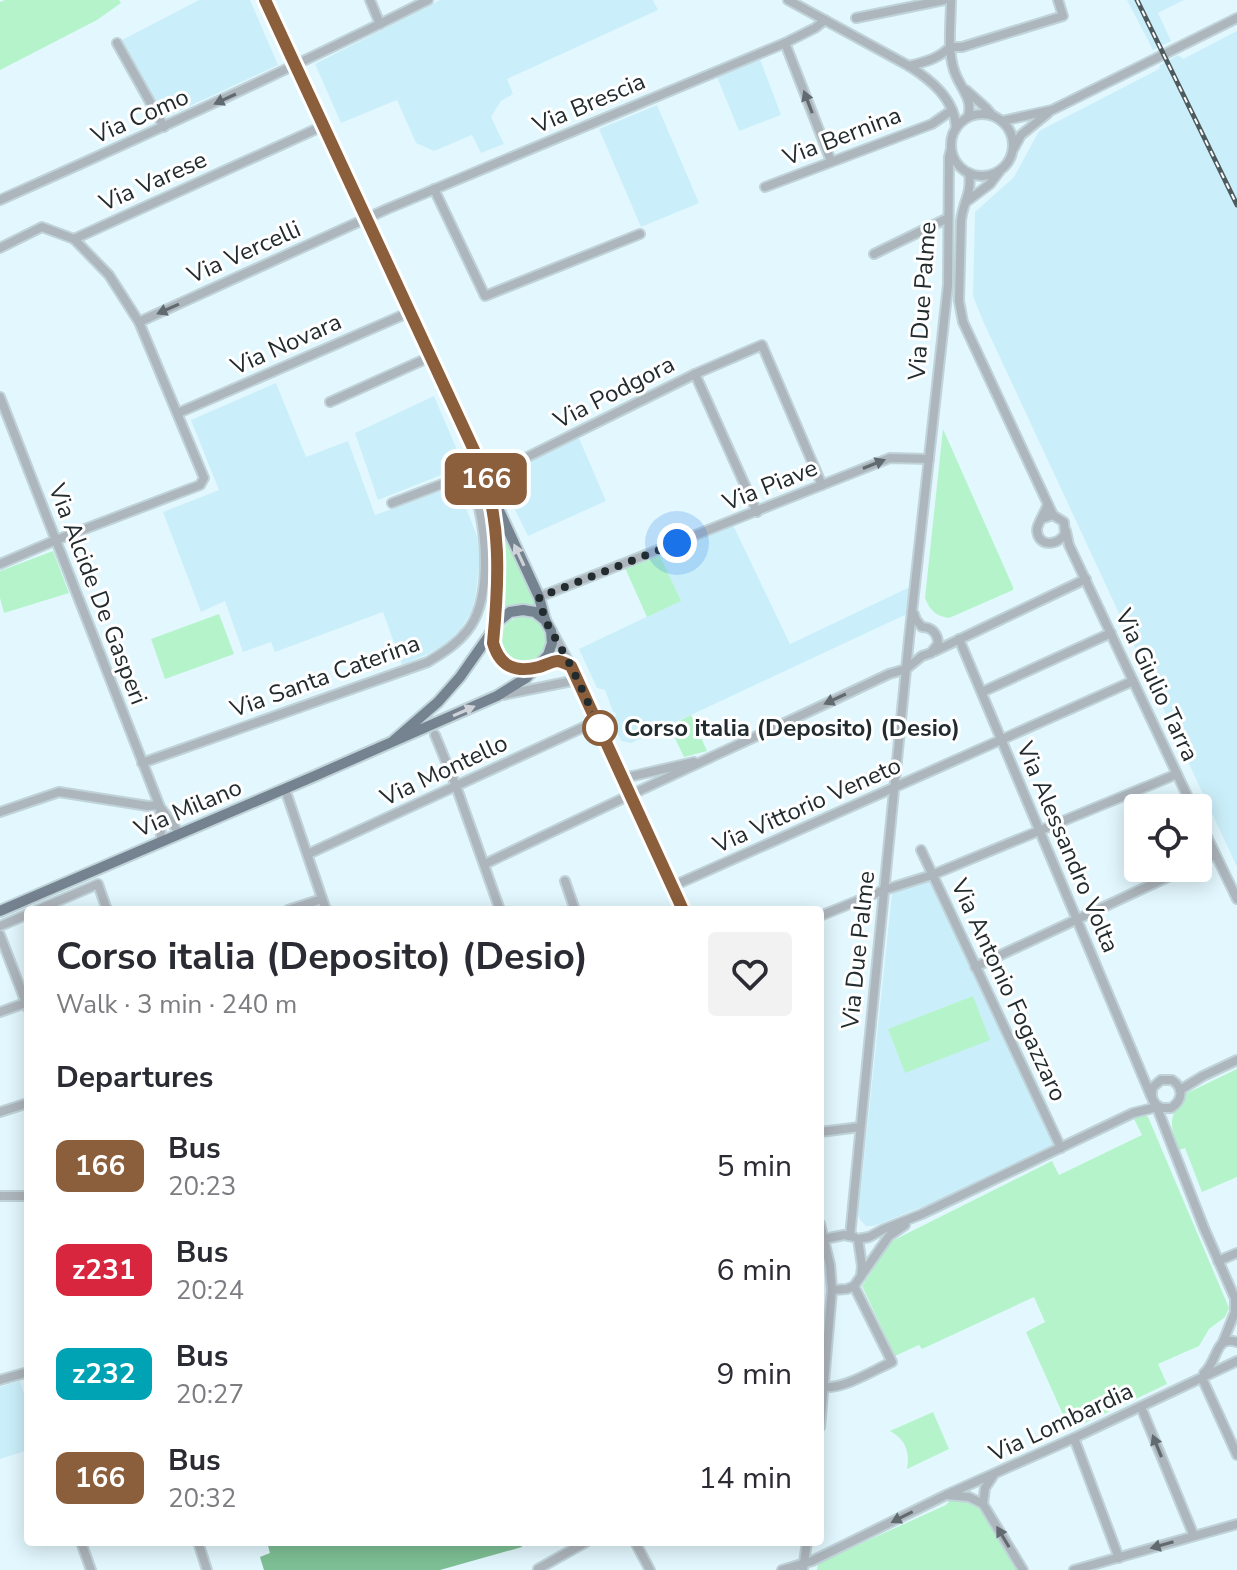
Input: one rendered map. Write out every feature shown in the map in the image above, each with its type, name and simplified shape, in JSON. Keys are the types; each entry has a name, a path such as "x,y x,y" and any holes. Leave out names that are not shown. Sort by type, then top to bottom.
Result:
{"main road":[{"path":"265,0 539,597 552,643 548,655 537,667 516,669 496,655 493,643 498,555 490,491"},
{"path":"494,629 510,612 535,612 545,620"},
{"name":"Via Milano","path":"392,742 438,702 494,629"},
{"name":"Via Milano","path":"0,911 494,697 526,678 537,667"}],"street":[{"path":"370,0 380,24"},
{"name":"Via Como","path":"0,200 296,66 428,0"},
{"path":"788,0 928,78 950,107 955,130 951,149 956,163 967,172 984,176 999,172"},
{"path":"856,18 944,0"},
{"path":"951,0 950,47 954,70 970,102 968,117"},
{"path":"909,66 941,56 950,47 962,47 1063,16 1058,0"},
{"path":"1002,121 1052,110 1237,18"},
{"name":"Via Brescia","path":"367,218 785,43 825,20"},
{"path":"117,43 164,127"},
{"path":"785,43 831,161"},
{"path":"962,87 1002,121 1010,131 1014,148"},
{"path":"950,107 968,117"},
{"name":"Via Bernina","path":"765,187 932,124 950,107"},
{"path":"966,203 990,184 1008,164 1021,135 1052,110"},
{"path":"955,130 968,117 992,115"},
{"name":"Via Bernina","path":"932,124 955,130"},
{"name":"Via Varese","path":"74,239 323,126"},
{"name":"Via Due Palme","path":"861,1277 862,1266 854,1238 860,1127 948,285 951,149"},
{"path":"949,185 957,175 967,172"},
{"path":"967,172 970,193 962,210 960,230 959,301 963,322 1048,505 1048,516 1038,525 1038,535 1044,542 1054,544 1065,538 1064,522 1048,516"},
{"path":"434,189 485,296 640,234"},
{"name":"Via Vercelli","path":"139,322 367,218"},
{"path":"874,254 948,218"},
{"path":"0,248 42,227 74,239 109,275 139,322 204,478 200,485 0,564"},
{"name":"Via Novara","path":"178,413 410,312"},
{"name":"Via Podgora","path":"485,478 695,374 762,345 822,485"},
{"path":"330,402 430,357"},
{"path":"695,374 757,512"},
{"name":"Via Alcide De Gasperi","path":"0,397 159,806"},
{"name":"Via Piave","path":"539,597 890,458 929,459"},
{"name":"Via Santa Caterina","path":"142,763 428,662 451,647 468,630 478,612 485,549 478,502 466,475 392,503"},
{"name":"Via Giulio Tarra","path":"1065,538 1186,794"},
{"path":"485,864 889,674 906,669 922,656 1086,579"},
{"path":"913,609 922,627"},
{"path":"922,656 912,650 909,639 914,630 929,628 936,635 956,641"},
{"path":"551,631 571,666 681,906"},
{"path":"982,692 1111,633"},
{"path":"934,651 938,644 936,635"},
{"name":"Via Alessandro Volta","path":"956,641 982,692 1236,1301 1223,1342"},
{"path":"537,667 557,661 571,666"},
{"path":"494,697 577,680"},
{"name":"Via Vittorio Veneto","path":"673,886 1133,681"},
{"name":"Via Montello","path":"308,854 597,721"},
{"path":"435,735 499,906"},
{"path":"622,777 714,757"},
{"path":"824,914 932,875 1177,774"},
{"path":"285,789 325,906"},
{"path":"0,812 59,792 159,806"},
{"path":"159,806 180,834"},
{"path":"159,806 161,842"},
{"path":"1212,848 1237,899"},
{"name":"Via Antonio Fogazzaro","path":"921,850 1061,1148"},
{"path":"565,881 574,906"},
{"path":"975,967 1157,882"},
{"path":"53,906 98,884 106,906"},
{"path":"44,892 48,906"},
{"path":"300,906 322,899"},
{"path":"0,926 24,916"},
{"path":"0,935 24,996"},
{"path":"0,1012 24,1005"},
{"path":"1178,1086 1237,1060"},
{"path":"1140,1070 1147,1077 1158,1081 1167,1079 1178,1086 1180,1100 1171,1108 1166,1127"},
{"path":"1155,1103 1153,1087 1158,1081"},
{"path":"824,1232 854,1238 869,1237 1155,1103 1171,1108"},
{"path":"0,1112 24,1104"},
{"path":"824,1132 860,1127"},
{"path":"0,1196 24,1196"},
{"path":"832,1290 854,1286 889,1236 922,1214"},
{"path":"1218,1261 1237,1253"},
{"path":"825,1266 832,1290 824,1387 841,1387 892,1362 854,1286"},
{"path":"1223,1342 1237,1342"},
{"name":"Via Lombardia","path":"1191,1383 1211,1366 1223,1342"},
{"name":"Via Lombardia","path":"1218,1353 1220,1359 1234,1362"},
{"name":"Via Lombardia","path":"782,1570 803,1567 946,1495 993,1476 1234,1362"},
{"path":"0,1380 24,1373"},
{"path":"1202,1378 1237,1455"},
{"path":"1141,1407 1194,1536"},
{"path":"1074,1438 1119,1558"},
{"path":"983,1504 985,1488 993,1476"},
{"path":"946,1495 969,1497 983,1504 1023,1570"},
{"path":"1074,1570 1237,1524"},
{"path":"82,1546 91,1570"},
{"path":"199,1546 207,1570"},
{"path":"538,1569 579,1546"},
{"path":"637,1546 650,1570"},
{"path":"803,1567 806,1546"}],"shaded area":[{"path":"199,0 250,0 278,65 164,118 122,40"},
{"path":"440,0 653,0 658,10 507,79 513,94 501,101 491,117 504,144 481,153 472,135 434,151 416,143 397,100 341,123 315,64"},
{"path":"1127,0 1184,0 1158,13 1171,41 1153,50"},
{"path":"1237,31 1237,867 1212,813 1212,794 1203,794 973,296 975,212 1014,177 1039,131 1159,69 1160,65 1178,55 1183,59"},
{"path":"760,59 781,115 739,131 717,77"},
{"path":"657,105 699,203 641,227 599,129"},
{"path":"276,383 306,457 348,441 375,515 457,485 477,536 480,556 472,611 460,630 445,644 402,665 383,612 275,652 271,642 243,652 225,601 201,612 163,512 219,490 191,420"},
{"path":"434,396 464,466 378,500 355,433"},
{"path":"579,438 606,501 528,536 498,476"},
{"path":"733,525 790,644 910,587 907,614 631,743 621,741 612,720 616,715 605,690 597,688 579,649 680,601 659,554"},
{"path":"929,879 1055,1144 947,1197 874,1226 866,1226 858,1215 892,893"},
{"path":"20,1381 24,1394 24,1451 0,1459 0,1387"}],"green space":[{"path":"119,0 121,3 97,20 0,70 0,2"},
{"path":"943,429 1013,587 1013,590 949,618 934,612 925,598"},
{"path":"506,533 539,610 518,606 500,615 505,581 502,536"},
{"path":"53,551 69,593 4,613 0,598 0,571"},
{"path":"659,554 681,601 647,617 625,568"},
{"path":"219,614 234,654 165,679 151,639"},
{"path":"523,617 539,624 546,640 539,656 523,663 507,656 500,640 507,624"},
{"path":"691,715 707,751 684,757 669,726"},
{"path":"973,996 990,1040 905,1073 888,1029"},
{"path":"1237,1069 1237,1177 1202,1192 1185,1148 1179,1150 1173,1130 1173,1116 1185,1094"},
{"path":"1133,1117 1148,1117 1229,1308 1225,1317 1209,1329 1199,1346 1158,1364 1167,1384 1070,1430 1026,1332 1045,1322 1034,1297 922,1349 919,1345 895,1356 862,1286 892,1241 1052,1161 1059,1175 1142,1135"},
{"path":"933,1412 949,1449 907,1469 906,1447 890,1431"},
{"path":"959,1500 983,1511 1017,1570 817,1570 818,1563 949,1501"},
{"path":"268,1546 522,1547 440,1570 264,1570 260,1557 270,1553"}],"railway":[{"path":"1137,0 1237,205"}],"bus line":[{"name":"166","path":"265,0 479,461 490,491 498,555 493,643 496,655 516,669 529,669 557,661 571,666 681,906"}],"place":[{"name":"Corso italia (Deposito) (Desio)","path":"600,728"}],"route":[{"path":"600,728 545,620 539,597 677,543"}]}
